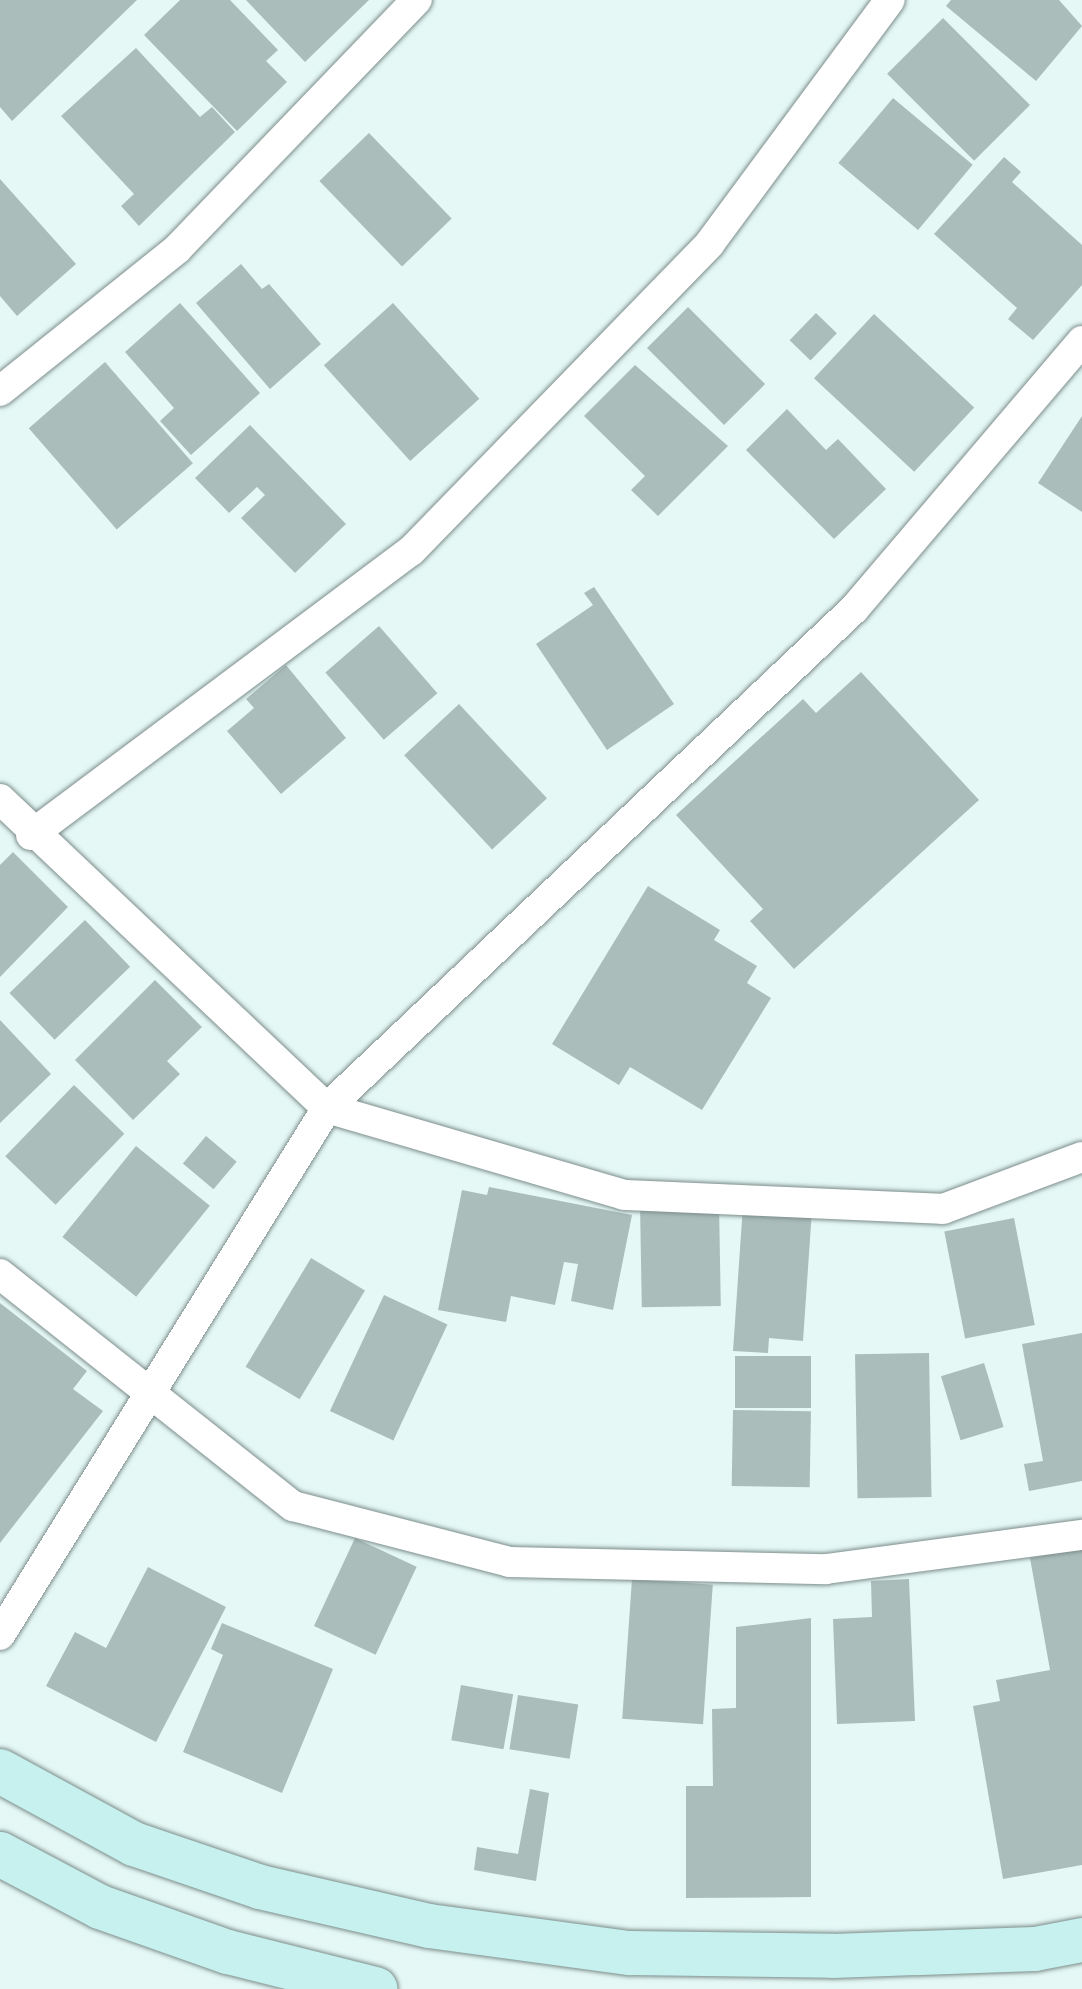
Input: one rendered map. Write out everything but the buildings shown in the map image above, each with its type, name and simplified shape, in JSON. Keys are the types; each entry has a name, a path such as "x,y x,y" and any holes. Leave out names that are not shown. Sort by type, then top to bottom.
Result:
{"main road":[{"path":"0,1771 134,1844 260,1887 429,1926 630,1953 833,1956 1035,1949 1082,1940"},
{"path":"0,1854 100,1907 228,1952 375,1989"}],"street":[{"path":"0,391 177,249 417,0"},
{"path":"31,835 411,551 710,243 890,0"},
{"path":"0,1635 152,1399 327,1108 854,609 1082,341"},
{"path":"0,799 31,835 327,1108 624,1195 943,1209 1082,1157"},
{"path":"0,1274 152,1399 293,1506 509,1562 826,1569 1082,1535"}]}
